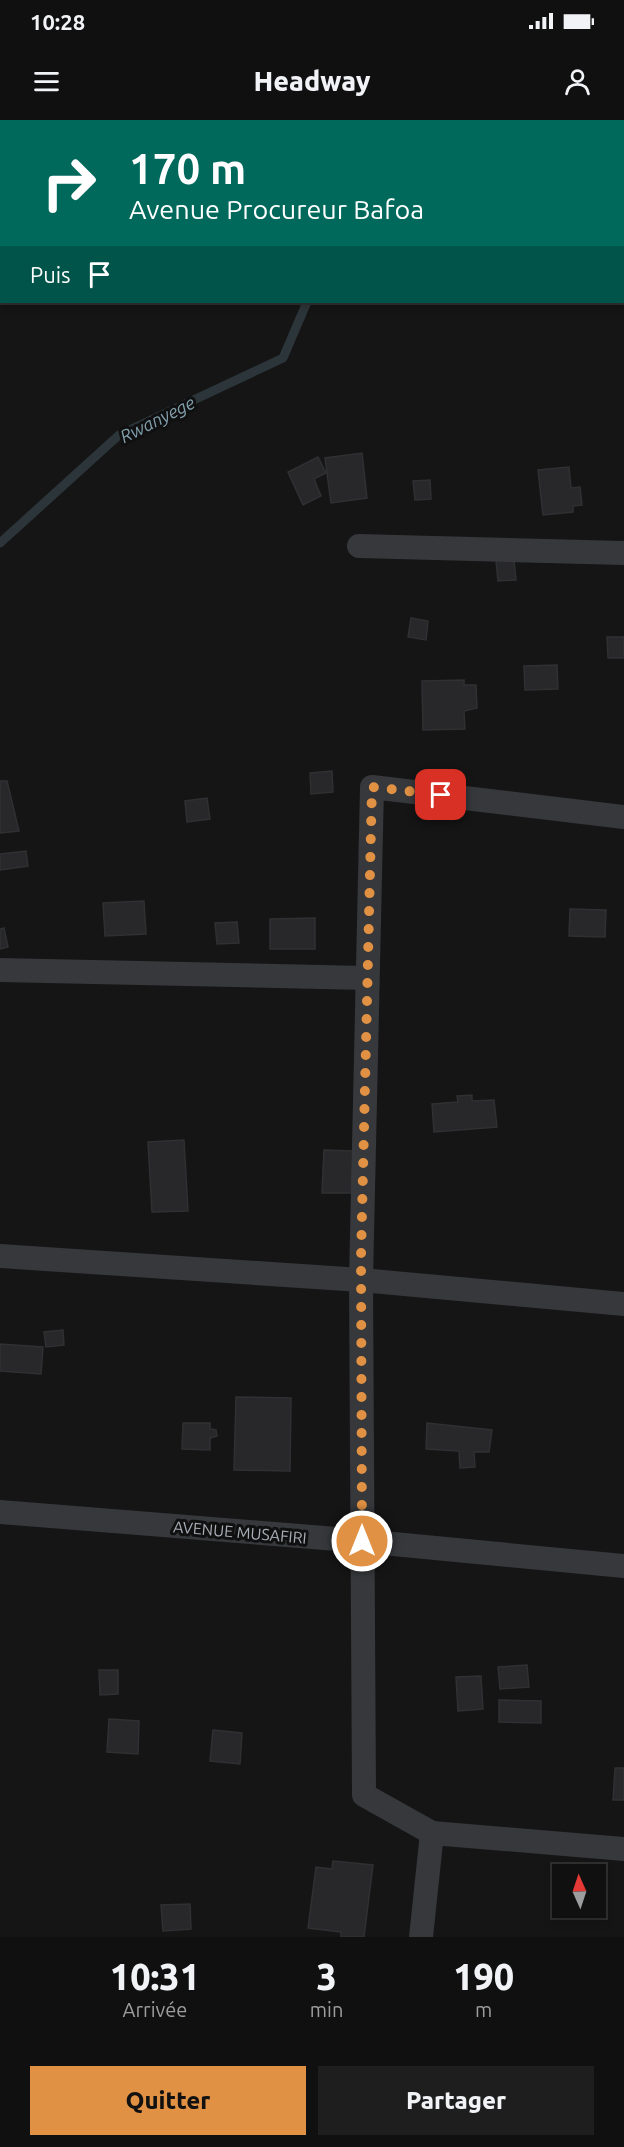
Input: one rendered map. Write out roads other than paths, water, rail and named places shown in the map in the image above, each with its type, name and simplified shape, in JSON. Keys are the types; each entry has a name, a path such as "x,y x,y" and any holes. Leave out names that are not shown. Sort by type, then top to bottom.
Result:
{"street":[{"path":"359,546 624,554"},
{"path":"624,817 372,787 361,1280 364,1795 432,1833 624,1849"},
{"path":"0,970 366,978"},
{"path":"0,1256 361,1280 624,1304"},
{"name":"AVENUE MUSAFIRI","path":"0,1512 362,1541 624,1566"},
{"path":"421,1937 432,1833"}],"waterway":[{"name":"Rwanyege","path":"0,543 119,435 283,358 307,303"}]}
